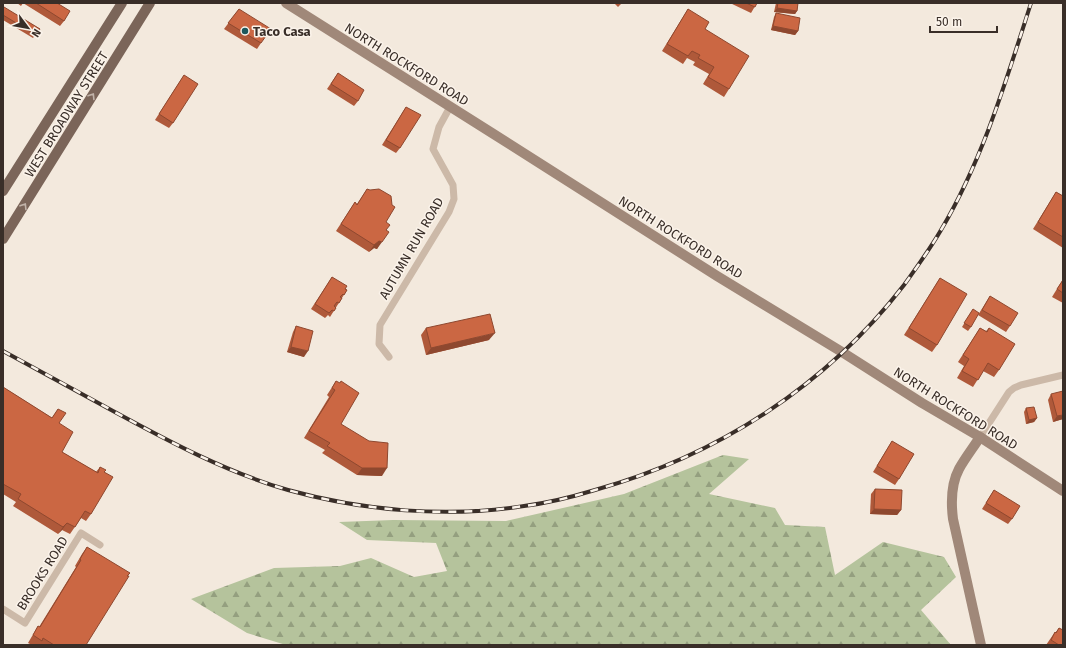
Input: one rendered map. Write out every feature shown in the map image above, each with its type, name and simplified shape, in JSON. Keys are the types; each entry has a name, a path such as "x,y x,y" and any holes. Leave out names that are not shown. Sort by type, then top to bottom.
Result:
{"main road":[{"name":"WEST BROADWAY STREET","path":"3,191 122,3"},
{"name":"WEST BROADWAY STREET","path":"3,239 150,3"}],"street":[{"name":"NORTH ROCKFORD ROAD","path":"286,3 717,276 842,352 922,403 980,437 1063,490"},
{"name":"AUTUMN RUN ROAD","path":"389,357 379,344 380,325 449,212 454,199 453,185 433,149 439,127 450,107"},
{"path":"981,645 951,504 953,487 958,470 1009,392 1021,385 1063,375"},
{"name":"BROOKS ROAD","path":"3,609 25,623 81,534 100,545"}],"green space":[{"path":"723,455 749,459 709,494 775,508 785,525 825,527 835,575 883,542 944,557 956,577 921,610 951,645 286,645 247,633 191,599 274,568 340,566 371,558 414,577 447,571 436,543 367,540 339,522 393,520 506,521 624,494"}],"building":[{"path":"36,3 57,3 70,11 64,21"},
{"path":"746,3 757,3 755,7"},
{"path":"778,3 798,3 797,11 777,8"},
{"path":"4,7 40,29 36,35 3,15"},
{"name":"Taco Casa","path":"239,9 271,29 261,43 228,23"},
{"path":"688,9 709,22 705,29 749,56 729,89 708,77 714,67 698,58 700,55 692,51 688,56 667,44"},
{"path":"776,13 800,18 798,31 773,26"},
{"path":"338,73 364,90 358,101 331,84"},
{"path":"184,75 198,84 173,123 159,114"},
{"path":"406,107 421,115 400,148 386,140"},
{"path":"367,189 379,189 391,196 392,205 395,207 386,222 390,225 386,230 389,232 382,242 379,241 374,245 341,224 355,202 357,205"},
{"path":"1056,192 1063,196 1063,237 1038,222"},
{"path":"332,277 347,286 345,289 347,290 344,295 343,294 340,297 342,298 339,303 337,302 334,306 336,308 334,311 332,310 329,313 315,304"},
{"path":"940,278 967,294 937,345 909,328"},
{"path":"1063,280 1063,293 1057,289"},
{"path":"990,296 1018,313 1010,326 982,310"},
{"path":"973,309 979,313 971,327 964,323"},
{"path":"490,314 495,333 431,348 426,328"},
{"path":"296,326 313,331 308,351 291,347"},
{"path":"980,328 987,332 989,328 1015,344 999,370 988,363 978,380 962,371 969,359 963,355"},
{"path":"336,381 340,383 341,381 359,393 341,424 369,441 388,443 387,468 362,468 327,446 330,443 309,431 335,390 332,388"},
{"path":"3,387 52,418 58,409 66,413 59,423 73,432 62,452 98,473 100,467 106,470 104,472 113,477 91,514 85,511 75,527 67,523 63,527 18,499 21,494 3,484"},
{"path":"1063,391 1063,415 1057,416 1051,394"},
{"path":"1034,407 1037,418 1029,420 1026,408"},
{"path":"892,441 914,454 899,479 877,466"},
{"path":"875,489 902,490 901,510 874,509"},
{"path":"994,490 1020,506 1012,519 986,503"},
{"path":"87,547 130,573 127,576 129,576 86,645 54,645 43,638 42,641 33,635 38,626 40,627 81,560 80,559"},
{"path":"1059,628 1063,630 1063,645 1059,645 1051,640"}],"railway":[{"path":"3,351 156,434 220,465 265,483 288,490 346,503 435,512 495,510 560,500 640,476 684,458 726,437 766,413 804,385 840,355 873,321 904,285 937,237 969,176 1003,90 1031,3"}],"place":[{"name":"Taco Casa","path":"245,31"}]}
